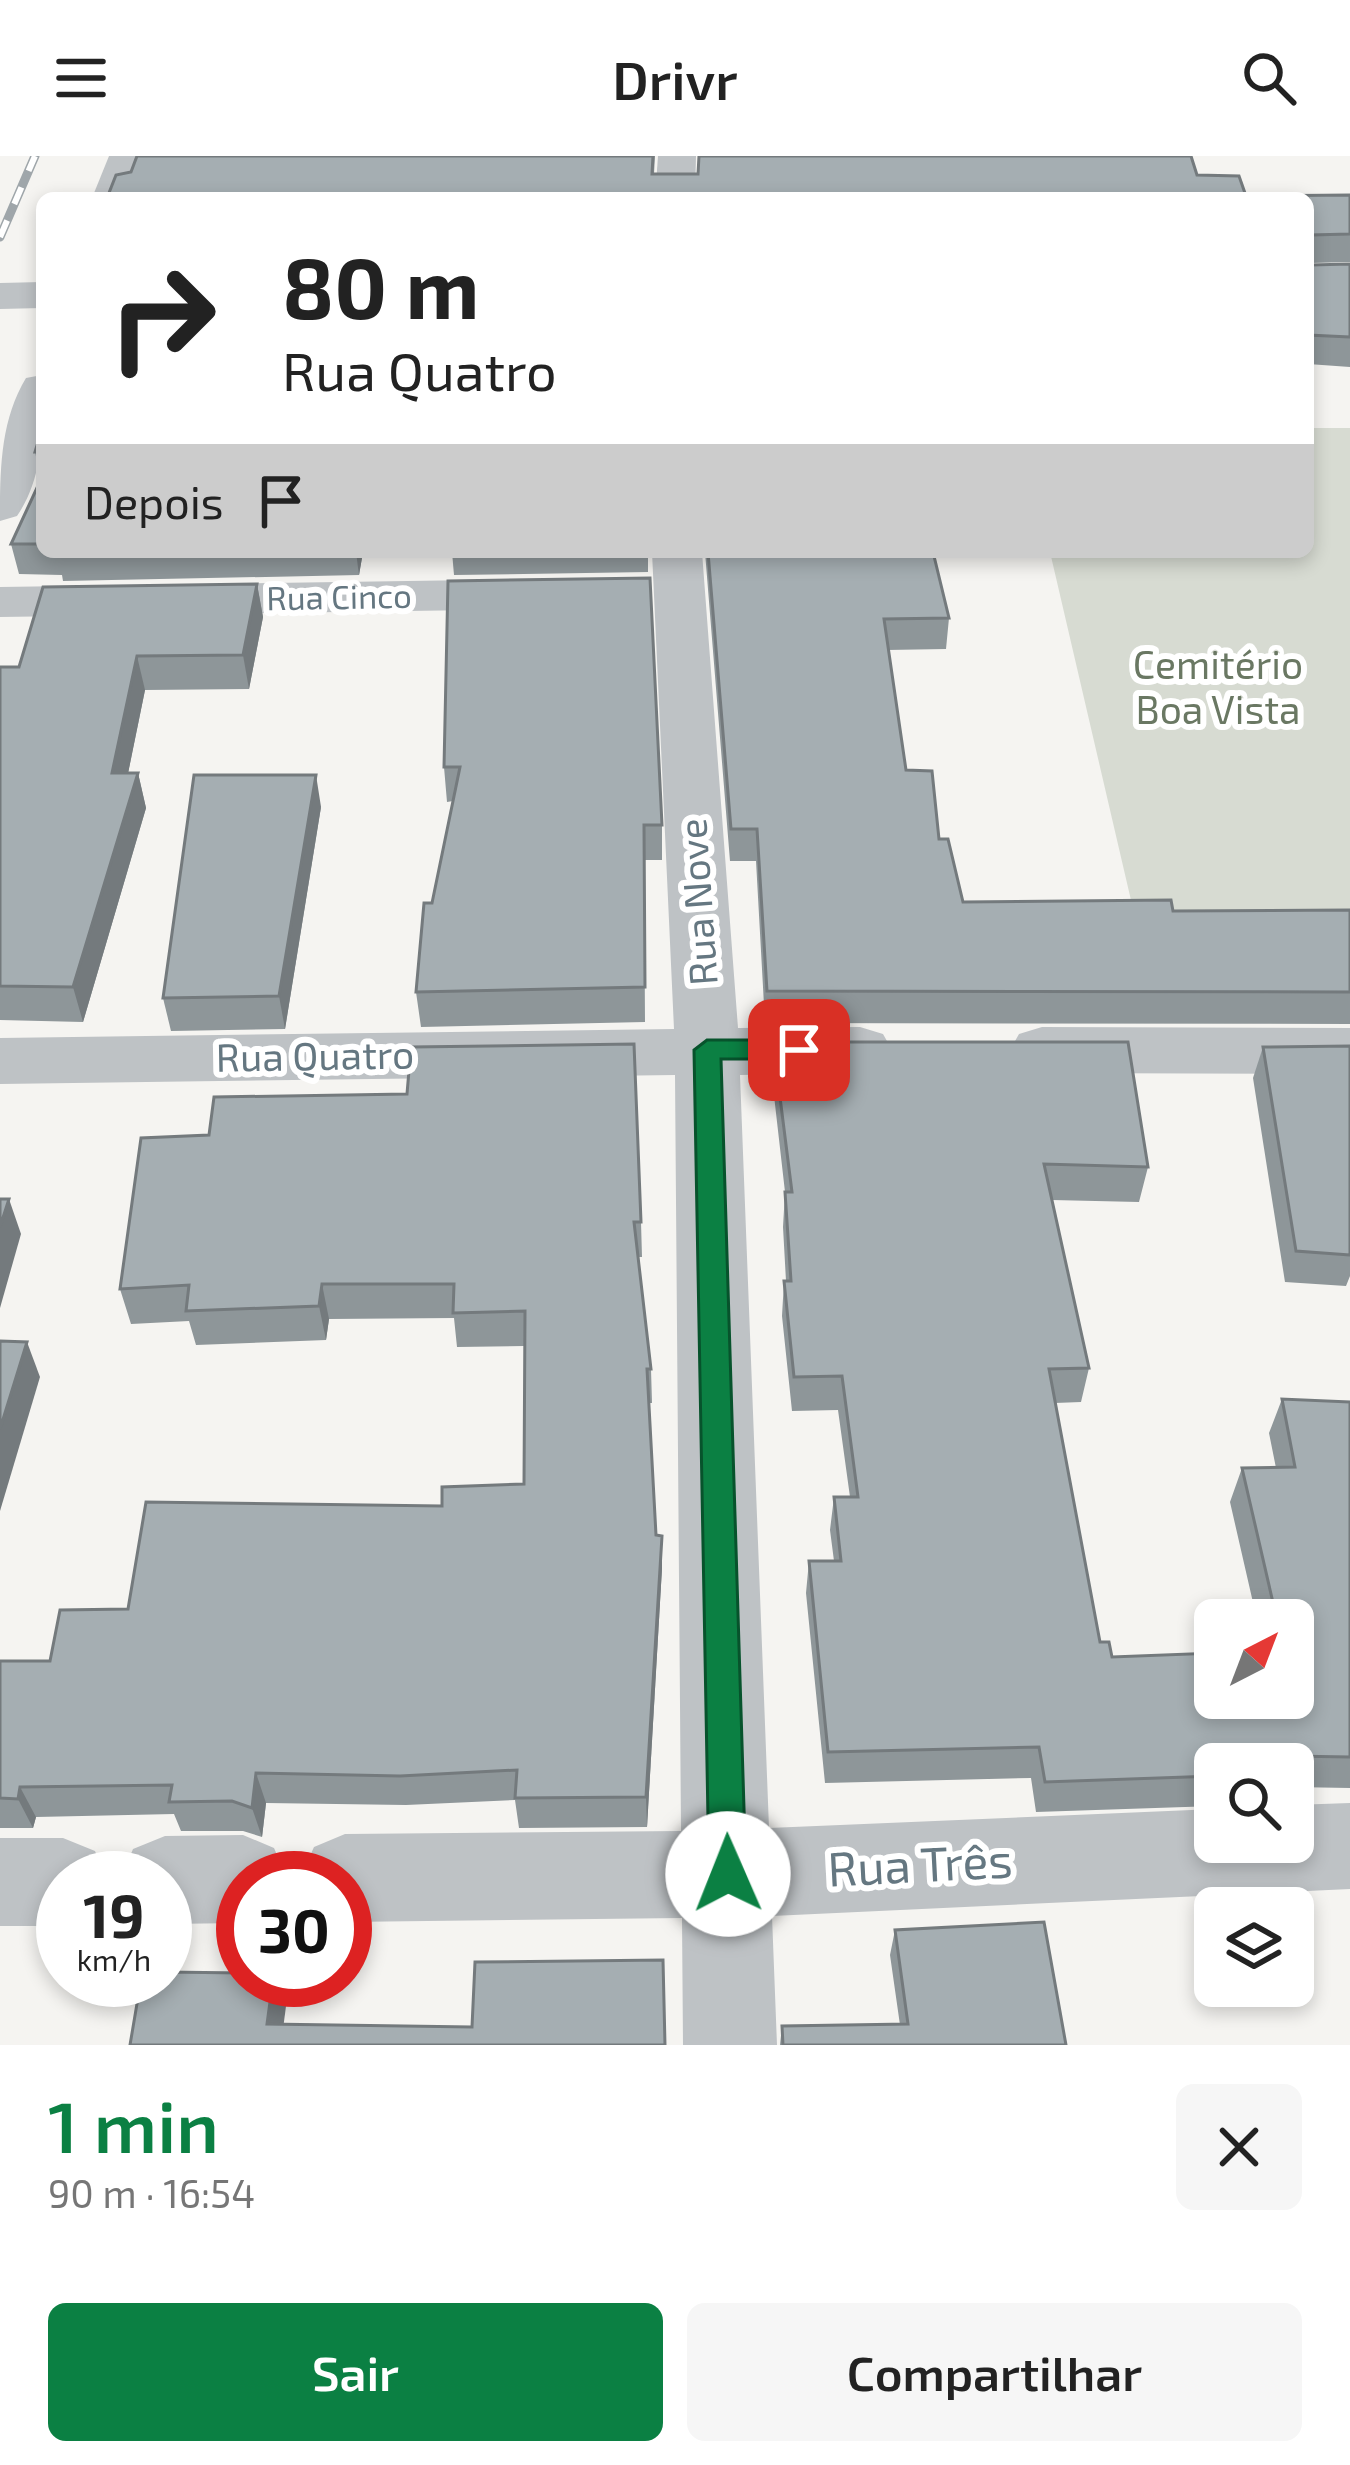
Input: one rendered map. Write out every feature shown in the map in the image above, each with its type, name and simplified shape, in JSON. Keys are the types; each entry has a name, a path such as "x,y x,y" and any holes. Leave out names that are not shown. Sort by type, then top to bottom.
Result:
{"street":[{"path":"114,192 128,156"},
{"path":"675,192 676,156"},
{"path":"0,296 36,295"},
{"path":"0,506 36,405"},
{"name":"Rua Cinco","path":"0,602 642,582"},
{"name":"Rua Nove","path":"642,582 707,1050 730,2045"},
{"name":"Rua Quatro","path":"0,1061 922,1050"},
{"path":"993,1050 1350,1051"},
{"name":"Rua Três","path":"372,1878 728,1874 1350,1846"},
{"path":"0,1882 36,1882"}],"green space":[{"name":"Cemitério Boa Vista","path":"1314,428 1350,428 1350,927 1137,926 1051,558 1314,558"}],"building":[{"path":"137,156 653,156 652,174 698,174 699,156 1191,156 1197,175 1239,176 1245,192 109,192 116,175 131,172"},
{"path":"1314,195 1350,195 1350,234 1314,235"},
{"path":"1350,264 1350,337 1314,335 1314,265"},
{"path":"36,490 36,544 11,544"},
{"path":"708,558 934,558 949,618 884,619 906,770 932,771 939,839 948,839 963,902 1171,900 1173,911 1350,910 1350,992 767,991 757,829 731,829"},
{"path":"650,578 662,825 644,825 645,987 416,992 424,903 432,903 460,767 444,767 448,581"},
{"path":"257,584 243,655 137,656 112,773 138,773 73,987 0,986 0,667 19,667 43,587"},
{"path":"194,775 316,775 279,996 163,998"},
{"path":"773,1042 1128,1042 1148,1167 1044,1164 1089,1368 1049,1369 1100,1642 1109,1642 1112,1657 1194,1654 1194,1719 1314,1719 1314,1599 1272,1599 1242,1468 1295,1467 1282,1399 1350,1402 1350,1757 1314,1756 1314,1743 1194,1743 1194,1777 1045,1782 1039,1747 828,1752 809,1561 841,1561 834,1497 858,1497 842,1376 794,1377 784,1281 791,1281 785,1192 792,1192"},
{"path":"634,1044 641,1222 634,1222 651,1369 647,1369 656,1535 662,1536 646,1797 515,1798 517,1770 400,1776 256,1773 252,1808 232,1801 169,1802 172,1785 20,1787 18,1799 0,1798 0,1661 50,1661 60,1610 128,1609 146,1502 442,1506 442,1487 524,1484 525,1311 453,1313 454,1284 322,1284 319,1306 186,1311 189,1285 120,1289 141,1138 209,1135 214,1097 407,1094 411,1047"},
{"path":"1350,1046 1350,1255 1296,1251 1263,1047"},
{"path":"0,1199 9,1199 0,1227"},
{"path":"0,1341 27,1342 0,1429"},
{"path":"1044,1922 1066,2045 783,2045 782,2026 908,2024 895,1930"},
{"path":"663,1960 665,2045 130,2045 136,2007 192,2007 192,1972 216,1973 216,2007 269,2007 267,2024 472,2027 475,1962"}],"railway":[{"path":"0,237 35,156"}],"route":[{"path":"728,1874 707,1050 799,1050"}]}
